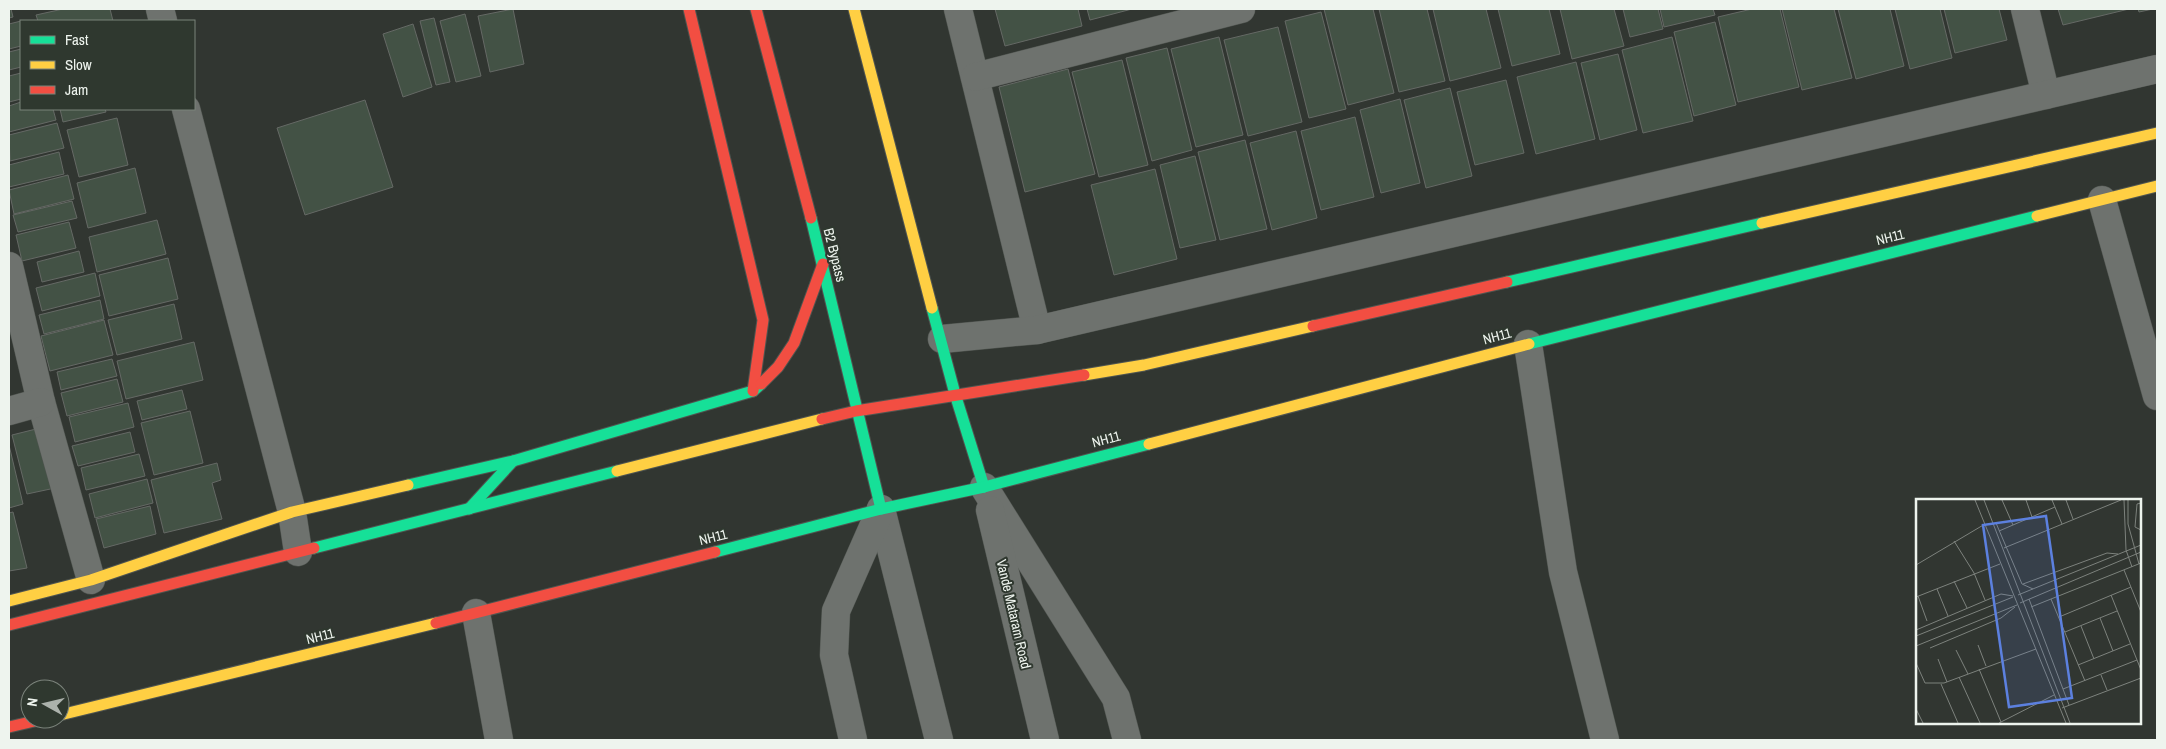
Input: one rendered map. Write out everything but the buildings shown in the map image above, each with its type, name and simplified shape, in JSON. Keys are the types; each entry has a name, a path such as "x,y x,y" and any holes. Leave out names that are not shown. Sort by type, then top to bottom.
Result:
{"main road":[{"path":"689,9 763,320 753,391"},
{"name":"B2 Bypass","path":"756,9 823,264 856,411 881,509"},
{"path":"854,9 955,394 984,487"},
{"path":"9,625 856,411 1144,365 2157,132"},
{"name":"NH11","path":"70,713 476,613 881,509 984,487 1528,344 2157,186"},
{"path":"9,601 91,580 292,512 512,460 753,391 778,367 794,343 823,264"},
{"path":"469,509 512,460"}],"street":[{"path":"958,9 1037,330"},
{"path":"975,77 1190,15 1241,9"},
{"path":"2026,9 2046,95"},
{"path":"942,339 1037,330 2157,69"},
{"path":"186,110 292,512 298,552"},
{"path":"2102,200 2157,396"},
{"path":"9,266 41,402 91,580"},
{"path":"1528,344 1563,572 1605,740"},
{"path":"9,411 41,402"},
{"path":"984,487 1116,698 1127,740"},
{"name":"Vande Mataram Road","path":"984,487 1045,740"},
{"path":"853,740 834,655 836,611 881,509"},
{"path":"881,509 939,740"},
{"path":"476,613 499,740"}],"traffic: fast":[{"path":"1529,344 2037,216"},
{"path":"811,218 881,509"},
{"path":"1507,282 1762,223"},
{"path":"932,308 955,394 984,487"},
{"path":"408,485 513,461 753,391 761,384"},
{"path":"715,552 881,509 984,487 1149,444"},
{"path":"469,509 513,461"},
{"path":"314,548 617,471"}],"traffic: slow":[{"path":"854,9 932,308"},
{"path":"1762,223 2157,133"},
{"path":"2037,216 2157,186"},
{"path":"1084,375 1144,365 1313,326"},
{"path":"1149,444 1529,344"},
{"path":"617,471 822,419"},
{"path":"9,601 91,580 292,512 408,485"},
{"path":"70,713 436,623"}],"traffic: jam":[{"path":"689,9 763,320 753,391"},
{"path":"756,9 811,218"},
{"path":"761,384 778,367 794,343 823,264"},
{"path":"1313,326 1507,282"},
{"path":"822,419 856,411 1084,375"},
{"path":"9,625 314,548"},
{"path":"436,623 715,552"},
{"path":"9,727 20,724"}]}
